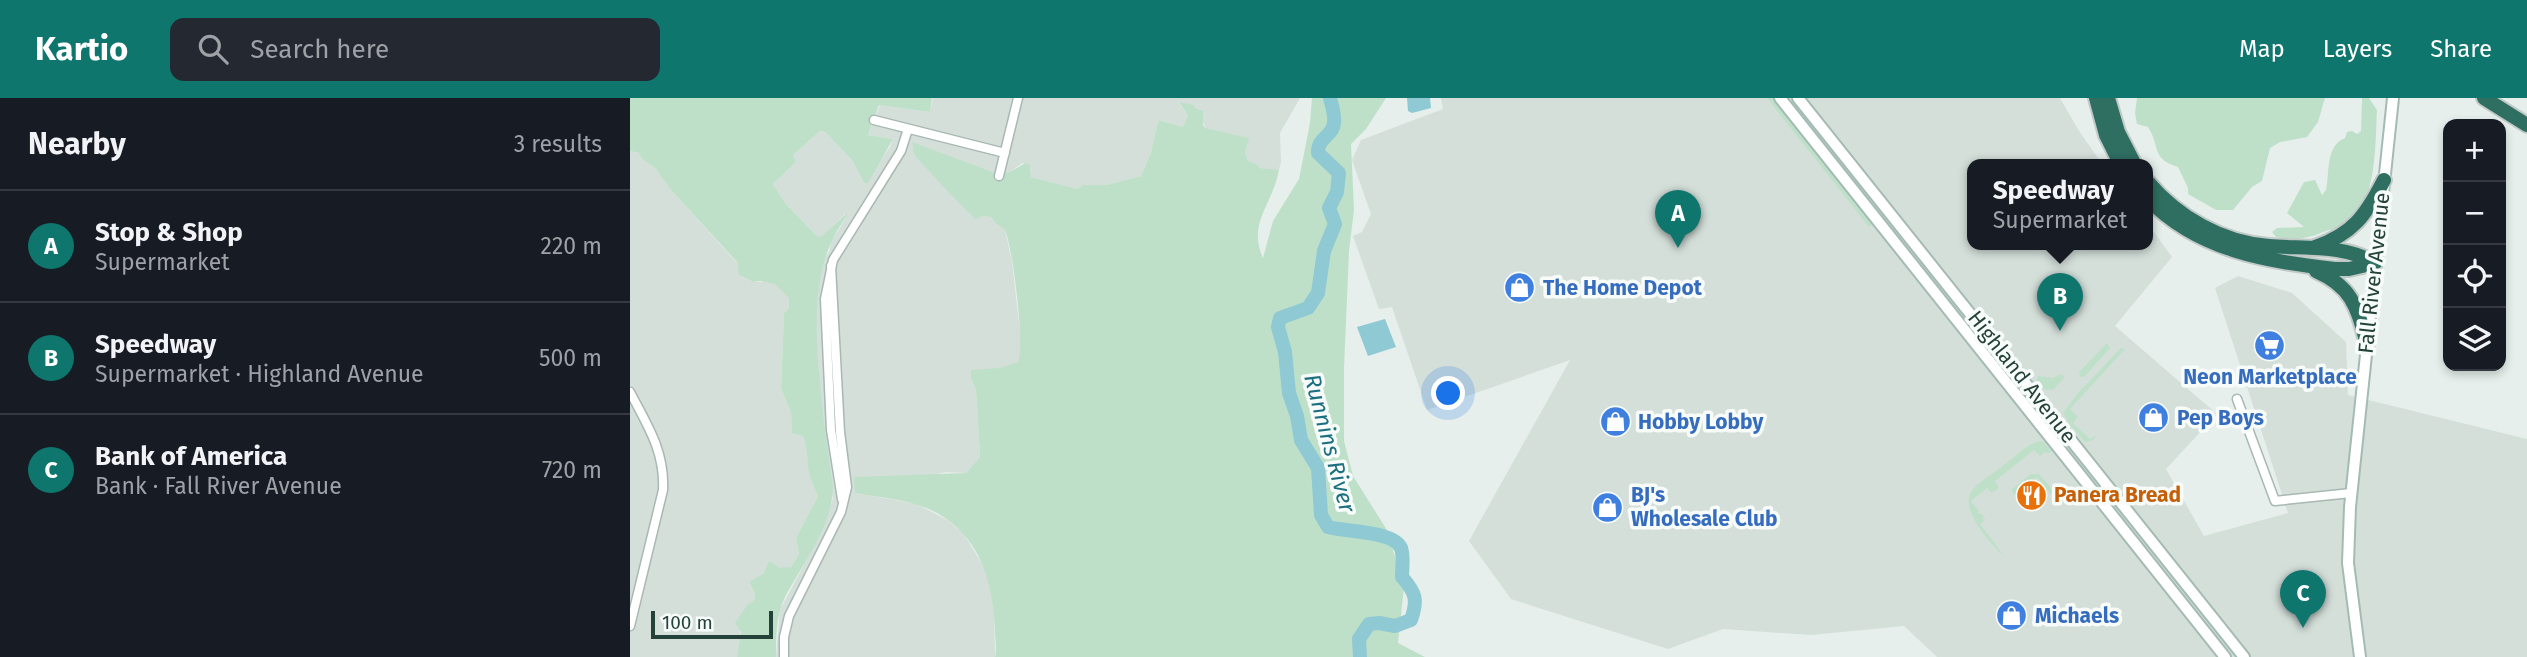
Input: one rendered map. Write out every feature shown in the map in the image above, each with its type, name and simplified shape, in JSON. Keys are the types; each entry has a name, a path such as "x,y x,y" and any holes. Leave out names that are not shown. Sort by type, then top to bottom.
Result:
{"highway":[{"path":"2096,98 2106,135 2118,159"},
{"path":"2108,98 2118,132 2132,159"},
{"path":"2484,98 2527,125"},
{"path":"2312,248 2335,239 2356,224 2370,206 2384,180"},
{"path":"2153,188 2180,213 2219,234 2258,245 2312,248 2356,255 2375,263"},
{"path":"2153,205 2174,223 2204,240 2235,252 2342,269 2375,263"},
{"path":"2278,260 2317,271 2343,287 2356,307 2367,344"}],"main road":[{"name":"Highland Avenue","path":"1780,98 2225,657"},
{"name":"Highland Avenue","path":"1798,98 2244,657"},
{"name":"Fall River Avenue","path":"2360,657 2348,563 2351,493 2393,98"}],"street":[{"path":"999,176 1018,98"},
{"path":"874,120 1005,153"},
{"path":"784,657 784,637 789,616 841,510 842,498 831,430 825,299 831,265 901,151 908,129"},
{"path":"630,392 660,453 663,490 630,626"},
{"path":"2237,399 2275,501 2351,493"}],"shaded area":[{"path":"933,98 1300,98 1280,133 1281,162 1277,171 1260,168 1248,161 1245,153 1248,138 1206,128 1197,110 1179,103 1188,116 1187,120 1183,127 1161,120 1158,122 1151,152 1141,176 1106,185 1072,188 1031,177 1030,164 1022,163 1010,172 996,173 913,143 915,155 944,185 982,216 991,217 1005,230 1012,262 1020,357 1018,362 971,378 976,390 980,457 966,473 946,472 855,493 917,504 947,520 963,533 987,572 994,606 995,657 776,657 780,610 819,536 833,499 821,407 815,317 818,285 825,258 831,242 847,216 845,214 822,237 818,237 786,204 773,184 796,162 793,155 820,131 825,132 852,160 864,183 893,139 868,135 880,105 930,112"},
{"path":"1441,98 2060,98 2099,159 1967,159 1967,250 2153,250 2153,231 2172,257 2115,326 2217,414 2166,469 2204,536 2288,513 2215,288 2238,276 2292,293 2346,342 2348,395 2527,439 2527,657 1937,657 1904,626 1811,635 1723,629 1668,649 1511,599 1469,541 1570,360 1427,410 1392,307 1379,309 1353,236 1362,232 1371,214 1352,160 1361,140 1443,109"},
{"path":"630,151 639,153 642,159 655,168 670,189 737,263 742,277 753,282 772,282 784,290 789,298 789,308 784,313 781,388 791,413 792,433 803,436 806,444 809,471 818,496 796,538 799,554 791,567 764,573 749,583 755,594 754,602 747,605 739,618 741,639 737,657 630,657"}],"green space":[{"path":"630,98 932,98 930,112 879,105 868,135 893,139 868,183 864,183 852,160 825,132 820,131 793,155 796,162 773,184 786,204 818,237 846,214 847,216 836,232 823,266 817,302 818,359 833,486 832,501 823,530 782,604 777,627 776,657 737,657 741,632 735,623 747,605 754,601 755,594 749,582 764,573 769,561 780,568 791,567 799,554 796,538 818,496 809,472 803,436 792,433 791,413 781,388 784,313 789,308 789,298 775,284 753,282 739,275 737,262 670,189 655,168 642,159 639,153 630,151"},
{"path":"1312,98 1386,98 1366,129 1351,144 1354,210 1349,251 1344,441 1353,476 1387,530 1404,587 1398,643 1425,657 995,657 991,593 980,559 960,531 929,509 902,501 855,493 854,477 966,473 980,457 976,390 971,370 999,368 1018,362 1020,353 1017,297 1005,230 991,217 982,216 976,219 971,215 917,158 912,142 996,173 1010,172 1025,163 1030,164 1031,177 1077,189 1083,185 1106,185 1141,176 1151,152 1158,122 1160,120 1183,127 1188,116 1179,102 1194,105 1203,111 1203,125 1206,128 1249,138 1245,153 1248,161 1260,168 1279,170 1259,224 1259,246 1263,258 1273,221 1299,179"},
{"path":"1767,98 1773,98 1873,224 1869,227"},
{"path":"2137,98 2325,98 2318,122 2307,137 2280,142 2270,148 2262,181 2252,187 2233,210 2216,210 2188,194 2178,167 2163,160 2148,127 2137,124"},
{"path":"2362,98 2369,98 2377,110 2375,156 2369,189 2355,217 2344,226 2318,234 2294,239 2276,237 2272,232 2277,228 2304,227 2287,213 2304,182 2315,180 2322,195 2326,190 2334,147 2345,138 2347,132 2357,134 2361,131"},
{"path":"2107,343 2110,348 2085,376 2080,377 2079,372"},
{"path":"2121,348 2125,349 2070,409 2078,417 2073,423 2090,439 2097,435 2093,440 2085,442 2063,413 2078,393"},
{"path":"2061,374 2065,377 2053,390 2042,389 2036,383 2038,376 2053,378"},
{"path":"2042,441 2052,451 2040,456 2034,450 1995,481 1999,488 1992,493 1987,488 1971,501 1979,511 1977,514 1981,513 1984,517 1981,519 1986,519 1980,524 2005,557 1973,518 1969,500 1971,492 2022,450"},
{"path":"2031,474 2039,474 2059,497 2052,496 2037,477 2015,495 2011,490"}],"water":[{"path":"1407,98 1430,98 1431,108 1412,113 1408,111"},
{"path":"1385,319 1396,347 1368,356 1357,327"}],"waterway":[{"name":"Runnins River","path":"1330,98 1334,116 1333,127 1320,143 1318,153 1339,173 1337,192 1329,208 1335,224 1324,251 1318,293 1308,308 1280,318 1278,327 1285,352 1289,393 1301,440 1318,468 1321,515 1328,527 1380,535 1397,542 1402,551 1402,577 1414,597 1415,607 1411,620 1395,626 1369,624 1359,639 1360,657"}],"place":[{"name":"Stop & Shop","path":"1678,248"},
{"name":"The Home Depot","path":"1520,288"},
{"name":"Speedway","path":"2060,331"},
{"name":"Neon Marketplace","path":"2270,345"},
{"name":"Pep Boys","path":"2154,418"},
{"name":"Hobby Lobby","path":"1615,422"},
{"name":"Panera Bread","path":"2031,495"},
{"name":"BJ's Wholesale Club","path":"1608,507"},
{"name":"Michaels","path":"2012,616"},
{"name":"Bank of America","path":"2303,628"}]}
